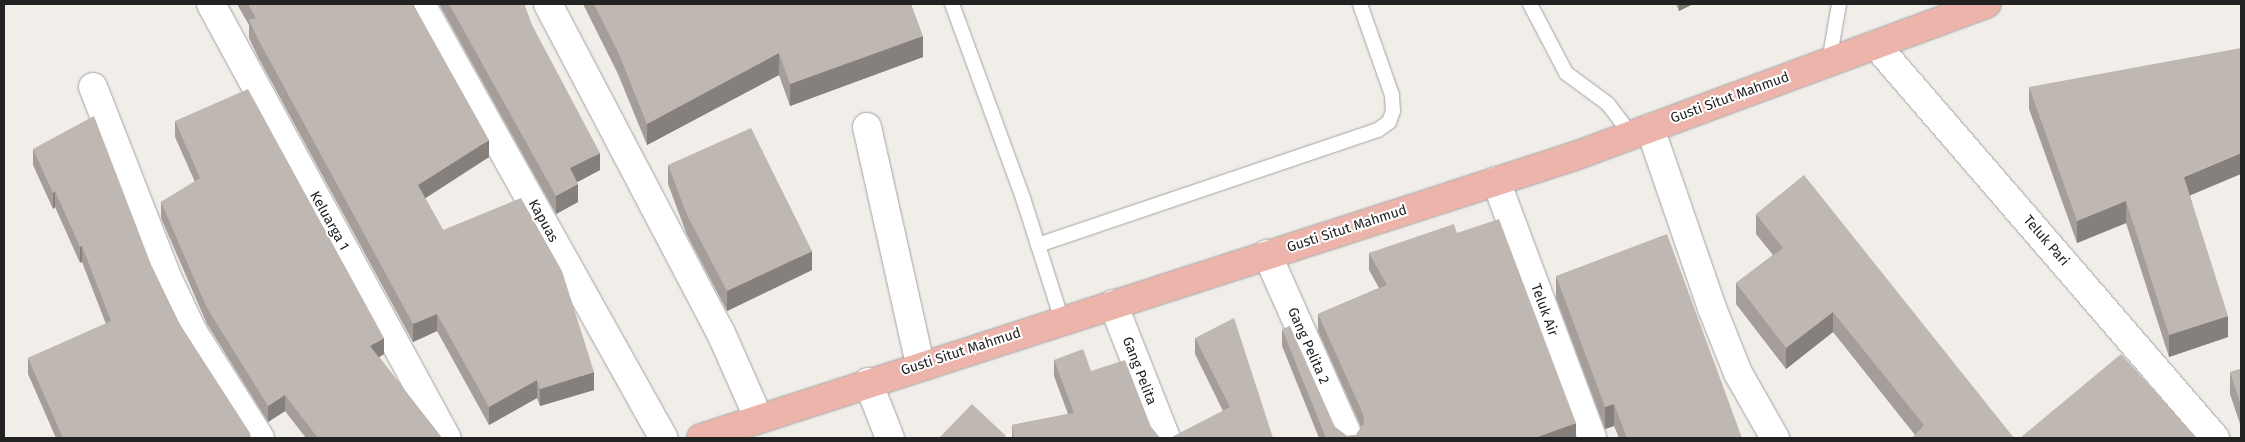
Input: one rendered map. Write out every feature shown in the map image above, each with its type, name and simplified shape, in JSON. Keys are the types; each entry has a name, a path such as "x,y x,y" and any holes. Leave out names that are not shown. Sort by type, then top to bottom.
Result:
{"highway":[{"name":"Gusti Situt Mahmud","path":"716,436 759,419 868,382 1496,181 1640,131 1987,4"}],"street":[{"name":"Keluarga 1","path":"211,4 447,438"},
{"name":"Kapuas","path":"421,4 664,438"},
{"path":"548,4 720,331 759,419"},
{"name":"Teluk Pari","path":"1876,45 2215,438"},
{"path":"93,87 167,277 193,332 260,438"},
{"path":"867,127 920,365"},
{"path":"1640,131 1738,373 1775,438"},
{"name":"Teluk Air","path":"1496,181 1592,438"},
{"name":"Gang Pelita 2","path":"1268,254 1349,438"},
{"name":"Gang Pelita","path":"1113,304 1166,438"},
{"path":"868,382 890,438"}],"lane":[{"path":"952,4 1038,245 1062,320"},
{"path":"1038,245 1378,130 1389,122 1393,111 1392,95 1360,4"},
{"path":"1530,4 1566,73 1608,104 1640,131"},
{"path":"1828,62 1839,4"}],"building":[{"path":"248,4 413,4 489,140 418,185 443,230 521,198 562,271 594,372 540,389 537,380 489,407 437,314 413,324 258,39 249,20 256,18"},
{"path":"449,4 524,4 531,23 600,153 570,168 578,184 556,196"},
{"path":"594,4 911,4 923,36 790,84 779,53 647,124 618,52"},
{"path":"2241,48 2241,153 2184,177 2228,316 2169,335 2126,201 2077,221 2029,87"},
{"path":"248,89 384,338 370,346 442,438 318,438 285,395 268,406 207,308 161,202 200,178 175,121"},
{"path":"94,116 152,267 179,323 250,433 251,438 63,438 28,358 111,321 82,246 80,247 55,191 53,193 33,149"},
{"path":"751,128 812,251 727,291 687,215 668,165"},
{"path":"1804,175 2014,438 1912,438 1924,425 1833,312 1786,348 1736,283 1783,248 1756,214"},
{"path":"1499,219 1576,423 1535,438 1326,438 1282,329 1290,326 1335,427 1347,436 1356,435 1364,423 1363,414 1318,314 1387,285 1369,253 1454,224 1457,233"},
{"path":"1667,234 1742,438 1627,438 1614,404 1605,407 1556,276"},
{"path":"1234,318 1273,438 1170,438 1230,407 1195,338"},
{"path":"1083,349 1091,371 1125,360 1151,427 1160,438 1014,438 1012,425 1074,413 1054,360"},
{"path":"2121,354 2197,438 2020,438"},
{"path":"2241,369 2241,405 2230,372"},
{"path":"972,404 1006,436 1004,438 939,438"}]}
